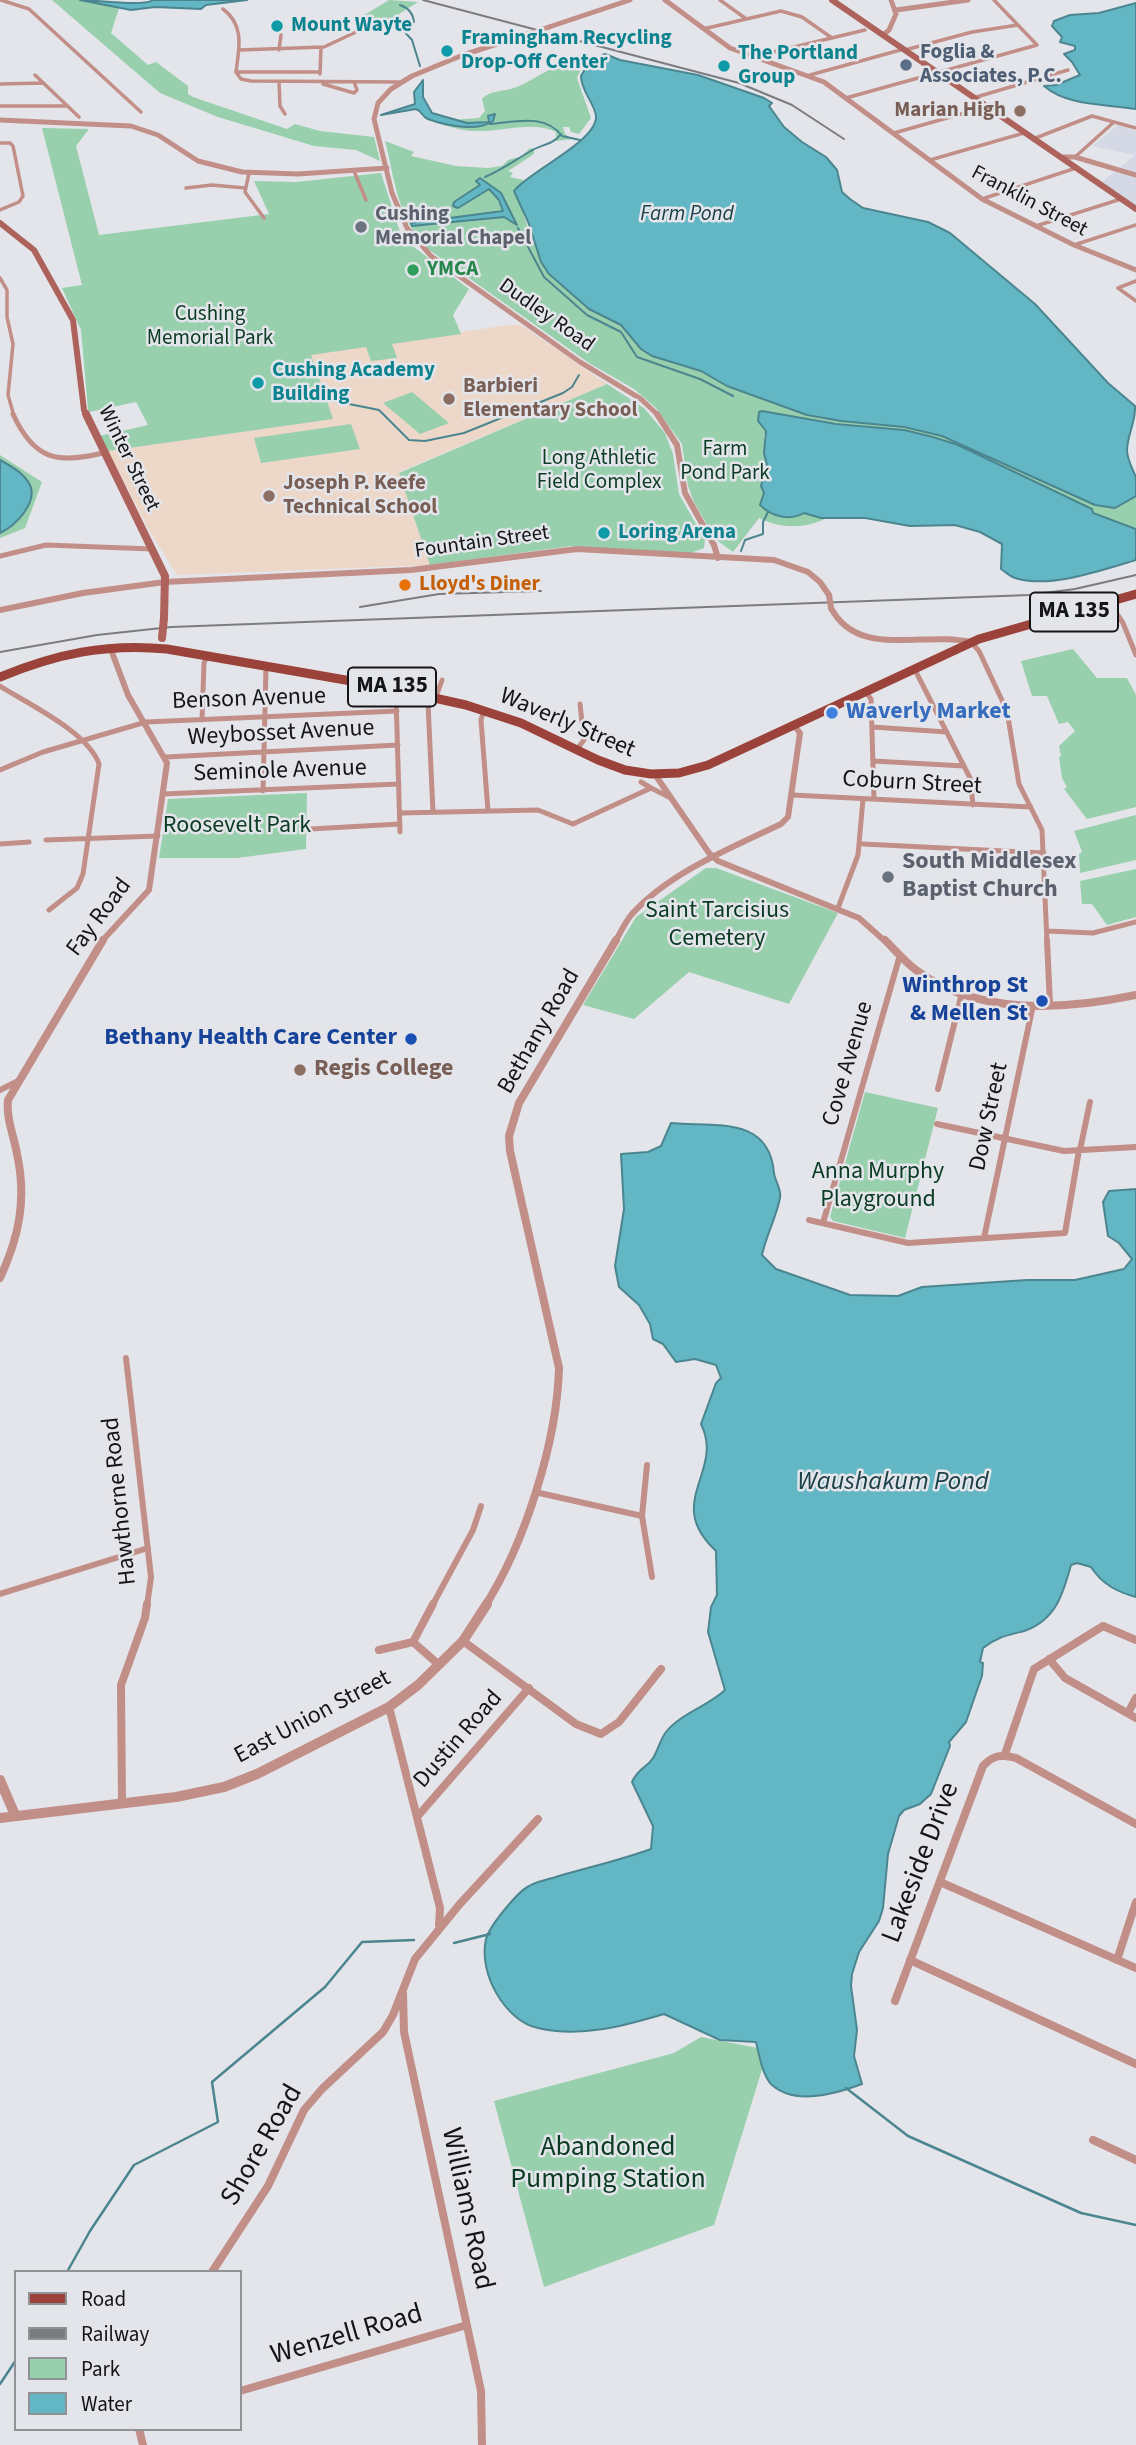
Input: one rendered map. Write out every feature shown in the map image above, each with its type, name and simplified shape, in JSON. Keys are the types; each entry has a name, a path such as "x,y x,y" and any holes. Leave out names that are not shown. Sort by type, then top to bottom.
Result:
{"main road":[{"path":"832,0 1136,209"},
{"name":"Winter Street","path":"0,223 34,250 71,315 76,330 81,401 103,453 165,576 160,648"},
{"name":"Waverly Street","path":"0,677 58,655 110,647 160,648 400,689 484,710 528,725 625,771 656,776 695,771 971,642 1136,594"}],"street":[{"path":"1,0 29,9 141,112"},
{"path":"236,72 244,80 322,84 399,82 426,69 630,0"},
{"name":"Franklin Street","path":"665,0 728,47 810,75 846,98 982,198 1074,246 1136,270"},
{"path":"720,0 745,18"},
{"path":"883,35 889,30 896,10 891,0"},
{"path":"896,10 968,0"},
{"path":"846,98 1037,45 994,0"},
{"path":"223,9 232,14 239,29 236,72"},
{"path":"703,29 772,11 789,12 805,18 832,37"},
{"path":"239,50 321,48 373,24"},
{"path":"810,75 972,32 1018,25"},
{"path":"752,57 865,30"},
{"path":"279,50 281,36"},
{"path":"321,48 322,84"},
{"path":"973,98 1068,71"},
{"path":"236,72 320,72"},
{"path":"35,75 79,117"},
{"path":"279,81 279,106 285,114"},
{"path":"322,84 355,93 357,90 354,82"},
{"name":"Dudley Road","path":"399,82 379,98 373,110 403,224 424,250 580,362 641,399 658,415 677,445 685,493 718,558"},
{"path":"0,84 43,83"},
{"path":"0,106 67,106"},
{"path":"894,133 986,107"},
{"path":"1033,139 1095,116 1136,128"},
{"path":"0,120 131,126 158,135 203,162 250,173 298,174 387,168"},
{"path":"1075,157 1114,122"},
{"path":"930,160 1024,133"},
{"path":"0,143 12,145 23,197 19,202 0,210"},
{"path":"1060,158 1075,157 1136,175"},
{"path":"982,198 1076,168"},
{"path":"354,171 366,201"},
{"path":"245,188 250,173"},
{"path":"186,188 212,185 245,188"},
{"path":"245,188 264,218"},
{"path":"1036,226 1121,199"},
{"path":"1074,246 1136,225"},
{"path":"0,278 10,295 7,316 14,343 2,398"},
{"path":"1136,281 1118,288 1136,301"},
{"path":"6,415 35,449 45,456 67,459 103,453"},
{"path":"690,557 704,552 711,543 729,553 758,559"},
{"name":"Dudley Road","path":"709,558 711,543"},
{"path":"0,556 46,545 152,549"},
{"name":"Fountain Street","path":"0,610 76,594 165,582 411,570 568,549 611,550 780,561 803,569 820,582 829,595 831,608 840,625 864,637 952,637 971,642"},
{"path":"1109,602 1123,623 1136,655"},
{"name":"Fountain Street","path":"934,637 959,647"},
{"path":"971,642 979,651 1007,711 1019,784 1042,830 1050,1005"},
{"path":"110,647 128,695 166,757"},
{"path":"202,720 204,663 207,657"},
{"path":"263,790 266,667"},
{"path":"914,668 964,766 972,785 973,804"},
{"path":"433,812 428,703 442,680"},
{"path":"0,686 84,740 99,764 90,838 80,883 70,895 49,910"},
{"path":"400,689 396,696 400,832"},
{"path":"865,691 872,699 874,799"},
{"path":"577,749 584,740 580,704"},
{"path":"484,710 481,720 488,811"},
{"name":"Benson Avenue","path":"0,770 84,740 146,722 397,711"},
{"name":"Bethany Road","path":"535,1492 558,1400 559,1368 510,1151 512,1122 527,1089 627,920 647,901 713,858 785,821 790,813 800,733 793,724"},
{"path":"872,727 947,732"},
{"name":"Weybosset Avenue","path":"166,757 398,745"},
{"name":"Fay Road","path":"0,1278 18,1238 22,1206 18,1158 6,1108 16,1082 98,945 149,890 166,757"},
{"path":"873,761 964,766"},
{"path":"656,776 713,858 743,873 838,908 867,922 929,978 962,993 1033,1005 1099,1004 1136,995"},
{"path":"641,782 671,799"},
{"name":"Seminole Avenue","path":"163,794 399,784"},
{"path":"400,813 543,811 564,823 573,824 651,788"},
{"name":"Coburn Street","path":"792,795 1031,807"},
{"path":"838,908 852,881 863,844 863,799"},
{"path":"310,829 400,824"},
{"path":"46,840 158,836"},
{"path":"0,844 29,842"},
{"path":"863,844 1044,853"},
{"path":"1047,931 1093,933 1136,922"},
{"name":"Cove Avenue","path":"823,1223 900,954"},
{"path":"938,1089 962,993"},
{"name":"Dow Street","path":"984,1238 1033,1005"},
{"path":"0,1090 16,1082"},
{"path":"809,1220 908,1243 1065,1233 1090,1102"},
{"path":"937,1124 1064,1151 1136,1147"},
{"name":"Hawthorne Road","path":"122,1804 121,1685 150,1599 148,1548 126,1358"},
{"path":"647,1465 642,1516 652,1577"},
{"path":"535,1492 642,1516"},
{"name":"East Union Street","path":"0,1818 176,1797 224,1787 257,1774 389,1707 463,1641 498,1586 519,1540 535,1492"},
{"path":"379,1650 413,1642 473,1530 481,1506"},
{"path":"0,1594 148,1548"},
{"path":"1136,1640 1103,1626 1034,1669 1029,1677 1005,1754 1027,1763 1136,1824"},
{"path":"463,1641 592,1733 606,1732 637,1702 661,1669"},
{"path":"413,1642 438,1664"},
{"path":"1049,1659 1065,1678 1136,1717"},
{"name":"Dustin Road","path":"417,1817 529,1688"},
{"path":"1128,1713 1136,1698"},
{"path":"389,1707 440,1908 439,1927"},
{"name":"Lakeside Drive","path":"895,2001 983,1766 996,1755 1005,1754"},
{"path":"0,1780 15,1815"},
{"name":"Shore Road","path":"213,2270 261,2199 306,2108 316,2094 363,2054 386,2029 414,1961 439,1927 538,1819"},
{"path":"940,1882 1136,1968"},
{"path":"1117,1960 1136,1902"},
{"path":"910,1960 1136,2064"},
{"name":"Williams Road","path":"405,1982 402,2014 404,2032 481,2390 482,2445"},
{"path":"1093,2140 1136,2160"},
{"name":"Wenzell Road","path":"242,2390 467,2325"}],"shaded area":[{"path":"1118,125 1136,131 1136,205 1102,182 1135,155 1092,146"},
{"name":"Joseph P. Keefe Technical School","path":"521,325 607,384 399,472 430,565 177,575 150,532 108,451 332,419 310,355"}],"green space":[{"path":"52,0 80,0 119,8 111,33 148,65 156,62 188,86 188,94 193,97 287,129 295,124 320,131 374,137 380,161 356,150 314,146 218,117 160,93"},
{"path":"389,0 418,2 380,26 358,19"},
{"path":"577,62 583,64 577,78 591,118 579,134 571,132 569,127 563,127 565,134 572,139 556,141 556,132 538,127 462,130 423,117 472,128 490,121 472,123 452,120 479,118 485,111 482,99 489,94 522,85 560,65"},
{"name":"Cushing Memorial Park","path":"42,128 89,129 76,146 99,235 269,214 254,181 296,182 381,173 402,238 469,289 453,315 461,334 392,344 397,358 371,361 366,347 311,355 333,419 108,451 100,436 148,425 136,402 89,412 81,330 62,288 82,285"},
{"name":"Farm Pond Park","path":"385,141 414,152 411,156 456,166 488,168 502,166 508,160 522,156 530,148 534,149 534,154 508,171 513,173 510,177 524,180 514,190 542,264 550,275 585,306 621,325 652,356 701,371 717,381 807,415 904,427 942,436 1095,505 1115,508 1136,496 1136,529 1093,513 1077,502 940,439 904,430 836,424 761,411 758,421 766,431 764,436 767,465 761,486 764,493 760,505 781,516 793,517 804,513 827,518 793,526 759,518 733,552 715,539 694,502 688,486 682,444 656,408 634,389 589,363 425,247 402,209"},
{"name":"Long Athletic Field Complex","path":"607,384 644,408 665,433 673,454 679,494 705,540 704,548 688,554 571,546 430,565 399,473"},
{"path":"412,392 449,423 420,434 383,403"},
{"path":"351,424 360,449 261,463 254,438"},
{"path":"0,455 42,482 25,528 0,538"},
{"path":"1073,649 1097,678 1127,678 1136,695 1136,807 1087,819 1064,789 1067,787 1062,778 1059,757 1059,746 1075,731 1068,722 1059,724 1047,696 1032,696 1021,661"},
{"name":"Roosevelt Park","path":"307,793 306,849 237,858 159,858 168,799"},
{"path":"1136,815 1136,860 1080,873 1079,854 1082,852 1074,831"},
{"name":"Saint Tarcisius Cemetery","path":"706,868 716,868 838,913 789,1004 689,972 634,1019 583,1005 636,917"},
{"path":"1136,869 1136,917 1107,925 1092,904 1082,904 1080,881"},
{"name":"Anna Murphy Playground","path":"865,1092 938,1108 905,1238 833,1221 830,1217"},
{"name":"Abandoned Pumping Station","path":"701,2037 768,2050 714,2225 544,2287 494,2101 674,2053"}],"water":[{"path":"80,0 130,3 153,0 247,0 206,5 201,9 155,7 131,10"},
{"path":"1136,3 1136,109 1075,101 1053,93 1044,86 1056,85 1080,75 1064,54 1075,50 1075,46 1060,42 1062,37 1052,26 1054,21 1070,15 1099,13"},
{"name":"Farm Pond","path":"602,55 620,60 698,75 764,98 772,103 769,106 784,127 826,157 837,170 842,192 850,199 863,208 928,222 950,233 1035,304 1108,383 1135,406 1127,451 1136,478 1136,496 1115,508 1095,505 942,436 904,427 807,415 727,386 701,371 652,356 641,349 621,325 589,309 549,274 541,262 529,224 514,191 575,146 594,126 595,111 583,87 581,76 588,64 605,60"},
{"path":"423,80 423,97 432,113 467,123 489,122 488,116 495,114 493,121 471,127 453,126 428,119 416,109 381,115 415,104 414,92"},
{"path":"480,178 501,193 517,225 504,217 412,226 411,223 503,211 499,200 489,189 458,208 453,206 454,202 480,185 476,181"},
{"path":"759,412 836,424 904,430 958,445 1092,509 1093,513 1136,529 1136,560 1076,577 1029,581 1013,577 1001,569 1002,544 980,532 955,525 910,526 865,518 821,518 804,513 793,517 776,515 760,505 764,493 761,486 767,465 764,453 766,431 758,421"},
{"path":"0,460 24,477 32,492 24,513 0,533"},
{"name":"Waushakum Pond","path":"671,1123 737,1128 762,1141 770,1154 780,1195 762,1255 776,1269 850,1295 898,1296 922,1287 1027,1280 1075,1280 1124,1269 1132,1259 1119,1243 1108,1236 1103,1202 1109,1191 1136,1189 1136,1597 1110,1586 1091,1567 1077,1563 1071,1565 1061,1596 1044,1620 983,1648 980,1662 983,1663 982,1676 966,1722 949,1742 950,1746 931,1794 920,1804 904,1810 899,1816 888,1854 883,1908 879,1921 859,1952 852,1974 857,2030 854,2056 862,2084 815,2096 791,2095 771,2084 761,2064 756,2042 720,2040 664,2014 586,2031 554,2031 526,2024 505,2006 490,1980 486,1966 486,1939 492,1926 518,1895 532,1884 651,1849 653,1826 632,1782 637,1773 653,1758 672,1725 725,1690 708,1632 711,1607 717,1595 716,1551 701,1533 695,1517 694,1502 706,1457 706,1441 701,1424 716,1383 721,1378 716,1365 695,1359 676,1362 663,1344 653,1339 650,1324 639,1305 619,1287 615,1266 624,1209 621,1154 648,1152 661,1146"}],"waterway":[{"path":"400,5 408,9 413,16 414,22 401,28 412,40 420,66"},
{"path":"490,124 538,122 547,124 561,135"},
{"path":"485,177 561,135"},
{"path":"561,135 580,140"},
{"path":"518,228 544,277 587,315 621,332 637,357 700,379 733,396"},
{"path":"334,401 379,410 409,440 425,441 464,433 563,393 572,387 579,375"},
{"path":"741,551 745,540 763,534 763,522 768,512"},
{"path":"454,1943 490,1934"},
{"path":"68,2270 90,2231 134,2165 218,2122 212,2082 325,1987 362,1942 414,1940"},
{"path":"846,2088 908,2136 1081,2213 1136,2225"},
{"path":"0,2384 14,2363"}],"railway":[{"path":"423,0 739,83 792,105 844,139"},
{"path":"0,652 97,635 171,627 1029,595 1075,589 1136,575"},
{"path":"360,607 439,594 541,591"}],"place":[{"name":"Mount Wayte","path":"277,26"},
{"name":"Framingham Recycling Drop-Off Center","path":"447,51"},
{"name":"Foglia & Associates, P.C.","path":"906,65"},
{"name":"The Portland Group","path":"724,66"},
{"name":"Marian High","path":"1020,111"},
{"name":"Cushing Memorial Chapel","path":"361,227"},
{"name":"YMCA","path":"413,270"},
{"name":"Cushing Academy Building","path":"258,383"},
{"name":"Barbieri Elementary School","path":"449,399"},
{"name":"Joseph P. Keefe Technical School","path":"269,496"},
{"name":"Loring Arena","path":"604,533"},
{"name":"Lloyd's Diner","path":"405,585"},
{"name":"Waverly Market","path":"832,713"},
{"name":"South Middlesex Baptist Church","path":"888,877"},
{"name":"Winthrop St & Mellen St","path":"1042,1001"},
{"name":"Bethany Health Care Center","path":"411,1039"},
{"name":"Regis College","path":"300,1070"}]}
